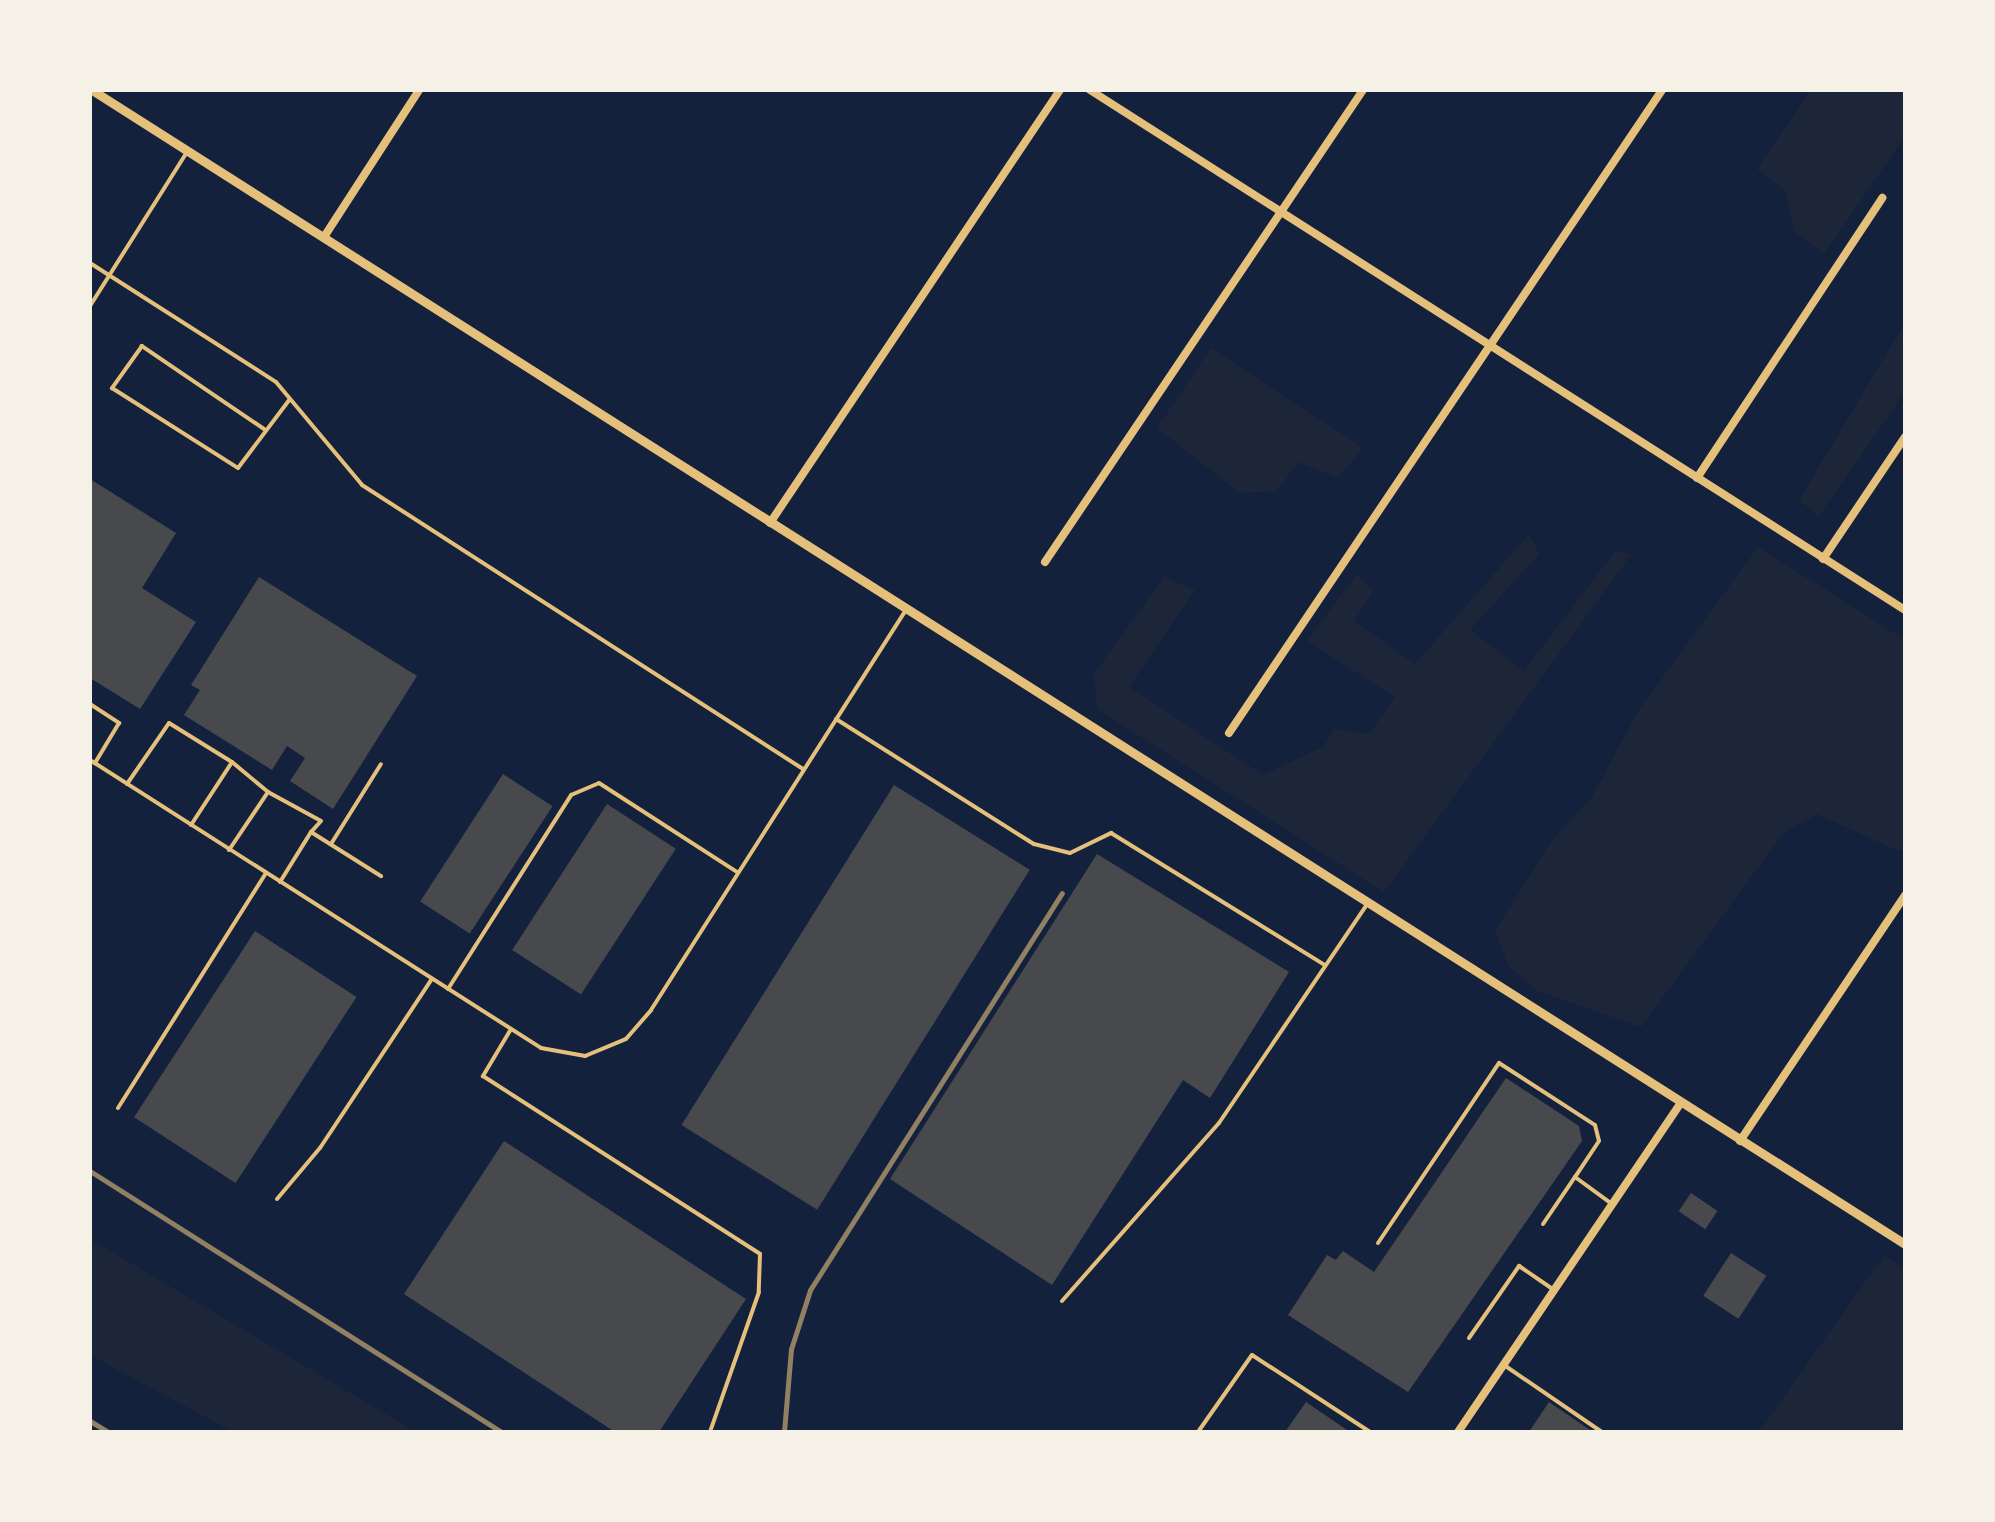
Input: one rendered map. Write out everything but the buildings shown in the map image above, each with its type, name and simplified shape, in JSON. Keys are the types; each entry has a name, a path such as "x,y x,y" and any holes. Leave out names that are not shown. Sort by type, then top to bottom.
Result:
{"street":[{"path":"92,90 905,611 1905,1244"},
{"path":"324,237 419,90"},
{"path":"770,523 1060,90"},
{"path":"1090,90 1905,610"},
{"path":"1045,562 1363,90"},
{"path":"1229,733 1662,90"},
{"path":"1697,478 1882,198"},
{"path":"1823,559 1905,437"},
{"path":"1740,1141 1905,895"},
{"path":"1458,1432 1681,1103"}],"lane":[{"path":"90,306 187,151"},
{"path":"90,263 235,353 290,399 362,485 803,769"},
{"path":"264,429 142,346 112,388 238,468 264,429 290,399"},
{"path":"90,704 119,723 92,762 511,1029 572,1056 626,1039 905,611"},
{"path":"835,719 1034,844 1070,853 1111,833 1325,965"},
{"path":"127,784 169,723 232,762 268,792 321,821 280,882"},
{"path":"191,825 232,762"},
{"path":"331,844 381,764"},
{"path":"448,989 571,795 599,783 737,872"},
{"path":"229,850 268,792"},
{"path":"311,832 381,876"},
{"path":"118,1108 266,873"},
{"path":"1062,1301 1219,1123 1367,904"},
{"path":"277,1199 320,1148 432,979"},
{"path":"511,1029 483,1076 760,1254 759,1292 710,1432"},
{"path":"1378,1243 1499,1063 1595,1125 1599,1141 1543,1224"},
{"path":"1575,1177 1612,1204"},
{"path":"1469,1338 1519,1266 1554,1290"},
{"path":"1198,1432 1252,1355 1370,1432"},
{"path":"1504,1365 1602,1432"}],"shaded area":[{"path":"1811,90 1905,90 1905,136 1824,254 1794,231 1785,191 1757,169"},
{"path":"1905,323 1905,392 1819,516 1799,500"},
{"path":"1211,348 1363,448 1338,478 1298,462 1277,491 1240,493 1157,428"},
{"path":"1529,534 1539,554 1470,630 1524,671 1616,550 1631,555 1384,892 1097,709 1094,674 1164,577 1195,590 1129,687 1263,775 1324,746 1334,729 1369,734 1395,697 1307,641 1357,574 1373,591 1354,621 1415,664"},
{"path":"1758,547 1905,640 1905,847 1901,852 1817,814 1784,832 1641,1027 1538,991 1509,967 1495,931 1552,840 1592,797 1638,711"},
{"path":"90,1239 416,1432 233,1432 90,1355"},
{"path":"1884,1255 1905,1268 1905,1432 1759,1432"}],"railway":[{"path":"784,1432 791,1349 810,1290 1062,893"},
{"path":"90,1171 502,1432"},
{"path":"90,1421 108,1432"}]}
